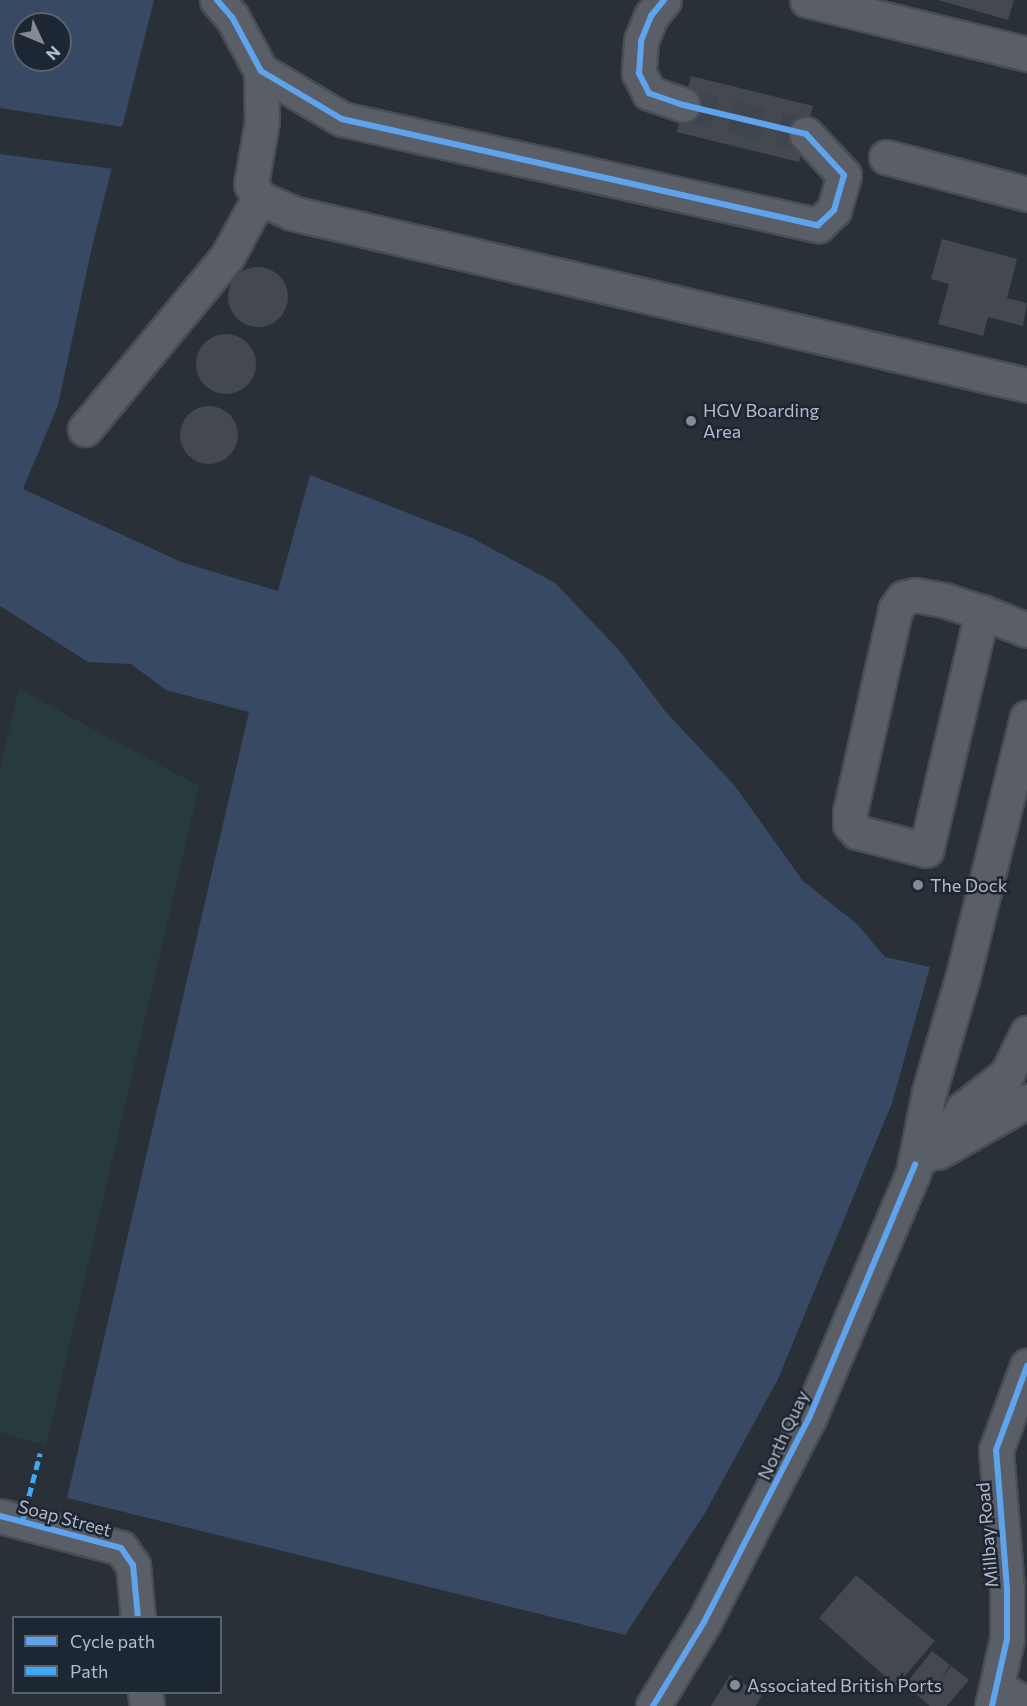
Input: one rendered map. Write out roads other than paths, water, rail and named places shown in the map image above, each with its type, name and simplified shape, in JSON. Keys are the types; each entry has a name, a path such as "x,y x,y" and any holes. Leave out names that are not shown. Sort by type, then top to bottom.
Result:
{"street":[{"path":"217,0 232,17 261,71 262,121 251,184 259,198 292,213 1027,385"},
{"path":"664,0 651,16 641,41 639,73 649,93 683,105"},
{"path":"807,0 1027,54"},
{"path":"261,71 342,119 818,225 834,210 844,175 806,134"},
{"path":"886,157 1027,194"},
{"path":"85,429 227,257 259,198"},
{"path":"982,612 926,850 856,832 850,824 850,812 895,610 903,598 915,595 982,612 1027,630"},
{"path":"915,1164 929,1092 963,976 1027,718"},
{"path":"915,1164 949,1133 963,1109 1007,1074 1027,1033"},
{"path":"915,1164 1027,1101"},
{"name":"North Quay","path":"654,1706 704,1622 809,1418 915,1164"},
{"name":"Millbay Road","path":"995,1697 1007,1639 1007,1589 996,1450 1027,1366"},
{"name":"Soap Street","path":"0,1516 121,1548 134,1565 138,1616"},
{"path":"995,1697 1027,1704"}],"water":[{"path":"0,0 154,0 92,247 58,405 23,489 181,562 278,591 310,475 472,538 555,583 619,650 666,712 735,786 803,881 857,924 885,957 930,967 892,1103 778,1379 705,1513 625,1635 67,1498 249,712 166,690 131,664 88,662 0,606"}],"tunnel":[{"path":"683,105 806,134"}],"place":[{"name":"HGV Boarding Area","path":"691,421"},
{"name":"The Dock","path":"918,885"},
{"name":"Associated British Ports","path":"735,1685"}]}
